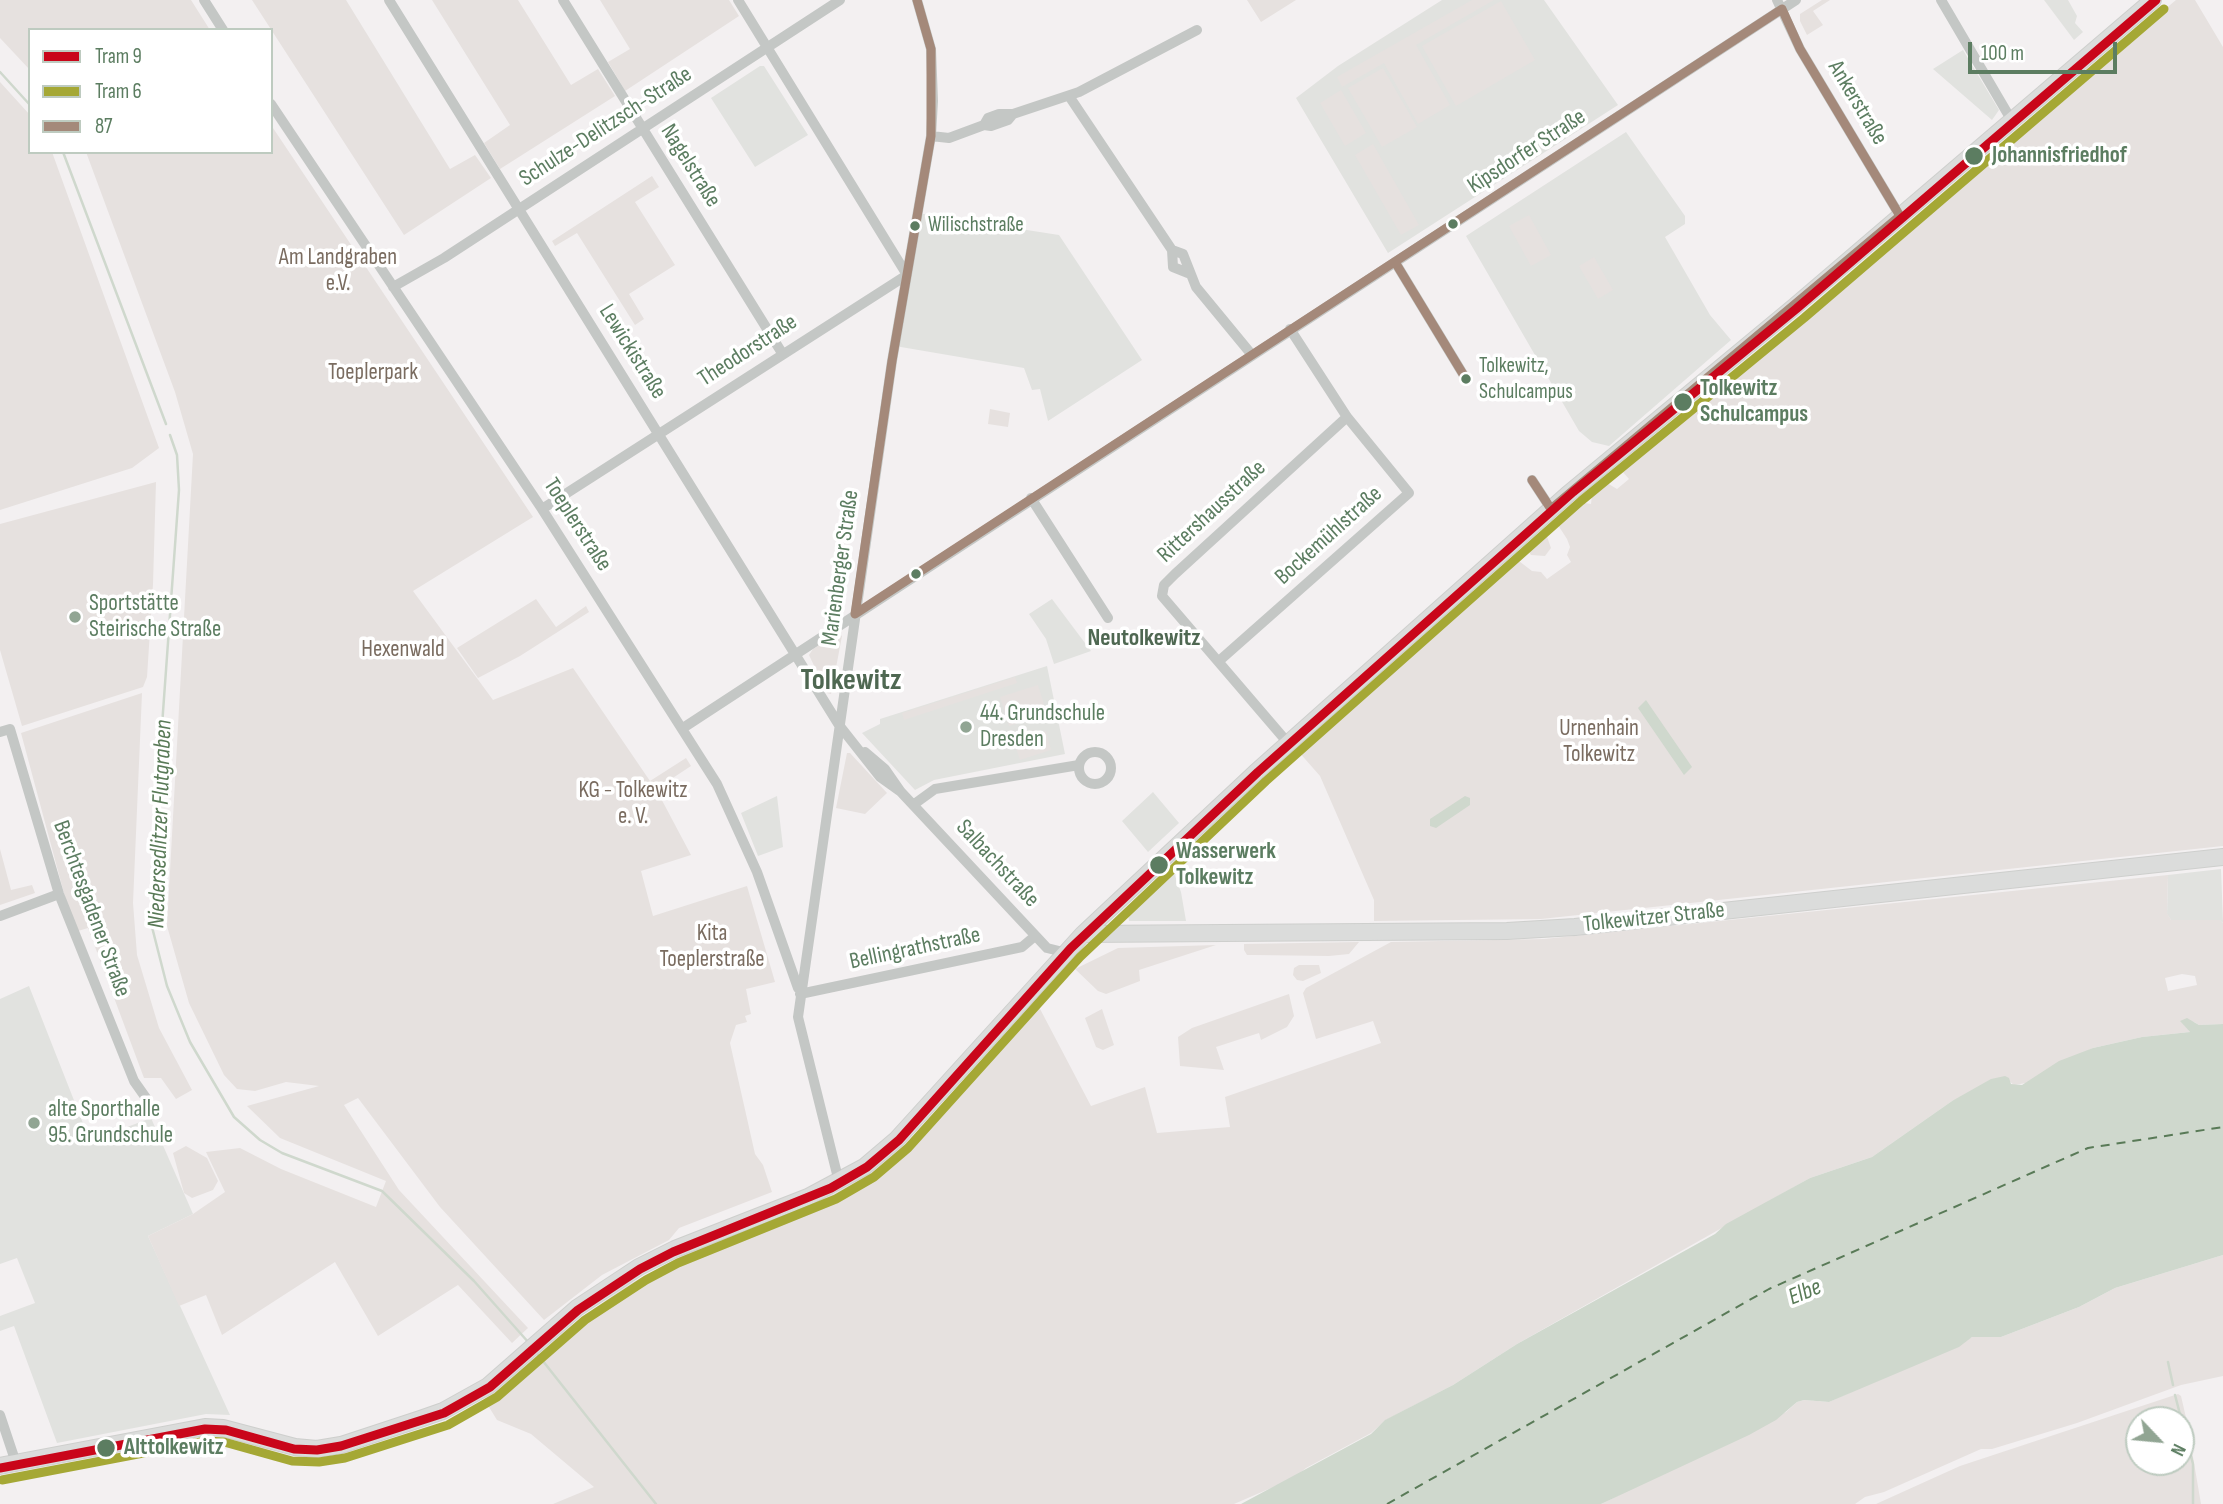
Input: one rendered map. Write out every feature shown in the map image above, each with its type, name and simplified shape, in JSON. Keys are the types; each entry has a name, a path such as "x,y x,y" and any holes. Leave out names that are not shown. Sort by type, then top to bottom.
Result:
{"main road":[{"path":"8,1464 187,1429 214,1427 295,1447 330,1447 443,1411 488,1386 593,1296 639,1267 839,1182 876,1159 1083,934 1288,743 1551,509 2152,0"},
{"name":"Tolkewitzer Straße","path":"1083,934 1534,930 2223,857"}],"street":[{"path":"204,0 222,28"},
{"name":"Lewickistraße","path":"389,0 839,725"},
{"name":"Nagelstraße","path":"563,0 782,354"},
{"path":"738,0 907,275"},
{"name":"Schulze-Delitzsch-Straße","path":"393,287 520,209 840,0"},
{"name":"Marienberger Straße","path":"839,1182 797,1017 855,614 931,136 933,101 930,49 917,0"},
{"name":"Kipsdorfer Straße","path":"682,728 1395,262 1779,5 1796,0"},
{"path":"1941,0 2012,121"},
{"name":"Ankerstraße","path":"1779,5 1800,49 1900,216"},
{"path":"931,136 949,138 984,125 991,126 1008,120 1013,114 1069,96 1196,30"},
{"path":"1069,96 1172,250 1173,267 1188,273 1196,287 1252,355"},
{"name":"Toeplerstraße","path":"273,107 542,509 721,792 757,872 800,994"},
{"path":"1395,262 1466,379"},
{"name":"Theodorstraße","path":"542,509 907,275"},
{"name":"Bockemühlstraße","path":"1219,661 1409,493 1348,418 1290,329"},
{"name":"Rittershausstraße","path":"1288,743 1165,602 1164,585 1348,418"},
{"path":"1532,480 1551,509"},
{"path":"1031,498 1108,618"},
{"name":"Salbachstraße","path":"839,725 880,777 901,792 1047,948 1063,952 1068,950"},
{"name":"Berchtesgadener Straße","path":"5,730 59,894 134,1081 146,1098"},
{"path":"913,805 935,789 1079,765"},
{"path":"0,916 59,894"},
{"name":"Bellingrathstraße","path":"800,994 1022,947 1035,936"},
{"path":"0,1415 8,1464"}],"shaded area":[{"path":"1442,0 1544,0 1618,105 1388,253 1296,98 1338,66"},
{"path":"2044,0 2068,0 2077,16 2075,23 2083,32 2074,40"},
{"path":"1963,50 1999,110 1992,120 1933,69"},
{"path":"764,66 808,135 755,167 711,98"},
{"path":"1626,132 1685,216 1685,224 1665,237 1710,315 1731,340 1609,446 1592,442 1579,431 1466,236"},
{"path":"917,213 1059,235 1142,360 1048,421 1040,389 1032,390 1024,368 895,346"},
{"path":"1052,599 1091,651 1054,664 1046,639 1029,614"},
{"name":"44. Grundschule Dresden","path":"1047,666 1065,754 934,780 915,790 862,733 880,724 880,719"},
{"path":"1153,792 1179,823 1148,852 1122,821"},
{"name":"Kita Toeplerstraße","path":"777,796 783,847 758,856 741,813"},
{"path":"1171,865 1181,892 1186,921 1129,921 1127,907"},
{"path":"2221,869 2223,923 2219,920 2171,920 2167,914 2168,875"},
{"path":"29,986 90,1141 151,1118 193,1214 148,1236 230,1415 206,1414 57,1443 14,1326 0,1331 0,1316 35,1303 17,1258 0,1264 0,999"}],"green space":[{"path":"0,0 191,0 209,28 28,28 28,68 0,38"},
{"path":"252,0 346,0 450,169 475,155 491,178 404,235 273,32 273,28 270,28"},
{"path":"432,0 518,0 571,85 598,69 615,96 500,169 484,143 510,125"},
{"path":"600,0 729,0 739,16 625,91 608,62 630,49"},
{"path":"1247,0 1296,0 1261,22"},
{"path":"1472,0 1494,0 1416,45 1450,105 1418,124 1384,63 1342,87 1337,77"},
{"path":"1822,0 1830,0 1813,11 1823,25 1807,35 1800,21 1800,14"},
{"name":"Johannisfriedhof","path":"2176,0 2195,0 2223,47 2223,846 1541,919 1374,921 1374,900 1320,776 1298,751 1515,558 1532,571 1541,572 1547,579 1571,562 1567,555 1570,547 1567,539 1556,522 1579,502 1591,504 1592,495 1607,483 1617,489 1629,479 1621,470 1689,414 1692,407"},
{"path":"1501,1 1535,60 1456,106 1422,46"},
{"path":"1383,68 1417,127 1382,147 1348,88"},
{"path":"0,82 28,113 28,154 53,154 159,448 132,468 0,510"},
{"path":"1341,90 1366,133 1345,146 1320,103"},
{"path":"273,128 533,517 413,591 493,700 573,668 650,781 686,758 691,766 656,789 691,855 641,871 653,916 747,886 775,982 746,989 751,1014 745,1016 747,1022 736,1025 730,1043 755,1154 763,1165 772,1192 679,1228 669,1240 602,1275 544,1320 440,1207 358,1098 344,1105 399,1190 528,1328 512,1343 458,1285 378,1336 335,1262 222,1335 206,1295 179,1306 148,1236 193,1214 225,1192 206,1152 240,1148 281,1169 376,1207 386,1181 280,1138 247,1106 319,1086 286,1082 255,1091 237,1089 224,1075 189,1003 167,926 193,454 175,392 87,154 273,154"},
{"path":"1373,144 1419,225 1401,235 1355,155"},
{"path":"652,176 659,187 635,202 675,265 629,294 644,319 635,325 577,233 555,246 552,241"},
{"path":"1529,215 1551,255 1531,266 1509,226"},
{"path":"1594,257 1613,290 1598,299 1579,266"},
{"path":"990,409 1010,413 1008,427 988,424"},
{"name":"Sportstätte Steirische Straße","path":"156,482 153,584 147,677 143,687 22,726 0,650 0,524"},
{"path":"1545,531 1551,548 1545,556 1531,555 1526,548"},
{"path":"536,599 556,627 586,606 589,612 520,656 478,678 457,648"},
{"path":"838,633 842,636 831,694 827,693 809,655 813,649"},
{"path":"1015,677 1017,683 904,720 902,713"},
{"path":"1038,685 1047,714 1009,726 1000,697"},
{"path":"142,693 133,903 137,955 159,1028 192,1090 176,1099 161,1078 144,1078 88,928 78,931 65,897 21,733"},
{"path":"1046,731 1051,750 1020,760 1014,742"},
{"path":"847,753 850,753 887,793 865,814 836,808"},
{"path":"0,849 11,890 32,885 35,893 0,905"},
{"path":"2168,875 2167,913 2171,920 2220,920 2223,923 2223,1024 2199,1025 2181,1021 2190,1032 2142,1037 2093,1048 2026,1083 2014,1085 2009,1081 1952,1101 1872,1157 1810,1178 1517,1344 1453,1385 1386,1420 1371,1433 1306,1468 1294,1478 1234,1504 553,1504 594,1487 531,1434 497,1420 484,1399 564,1331 624,1287 693,1250 835,1193 872,1171 925,1127 1011,1030 1026,1022 1039,1007 1091,1106 1145,1087 1157,1133 1230,1127 1225,1097 1381,1043 1373,1021 1316,1039 1303,993 1306,988 1391,942 1544,939","holes":["2182,974 2195,976 2197,985 2168,991 2165,978"]},
{"path":"1359,942 1349,954 1329,956 1247,955 1244,950 1244,944"},
{"path":"1216,945 1139,970 1140,981 1106,994 1098,991 1075,969 1118,948"},
{"path":"1299,965 1319,965 1321,973 1303,981 1297,980 1293,975 1294,968"},
{"path":"1289,994 1294,1016 1287,1027 1261,1040 1259,1033 1216,1047 1224,1070 1180,1066 1178,1037 1192,1028"},
{"path":"1102,1009 1114,1045 1103,1050 1096,1047 1085,1018"},
{"path":"186,1146 207,1158 218,1181 213,1190 192,1198 184,1193 173,1153"},
{"path":"2223,1255 2223,1376 2181,1385 2077,1423 1992,1449 1981,1449 1884,1492 1865,1497 1855,1504 1601,1504 1786,1412 1797,1402 1829,1402 1972,1337 2001,1337 2079,1307 2115,1288"},
{"path":"2178,1394 2183,1406 2142,1406"},
{"path":"2125,1412 2125,1476 2195,1476 2195,1469 2201,1504 1876,1504 1960,1466"}],"water":[{"path":"1646,700 1692,767 1684,775 1638,708"},
{"path":"1465,796 1470,798 1470,805 1436,828 1430,826 1430,819"},
{"name":"Elbe","path":"2187,1018 2199,1025 2223,1024 2223,1255 2115,1288 2079,1307 2001,1337 1972,1337 1959,1347 1829,1402 1797,1402 1776,1420 1749,1435 1601,1504 1241,1504 1371,1434 1385,1420 1453,1385 1517,1344 1715,1234 1726,1224 1810,1178 1872,1157 1952,1101 1991,1079 2005,1076 2011,1084 2022,1085 2059,1061 2093,1048 2142,1037 2190,1032 2180,1021"}],"waterway":[{"name":"Niedersedlitzer Flutgraben","path":"0,72 28,103"},
{"name":"Niedersedlitzer Flutgraben","path":"64,154 166,424"},
{"name":"Niedersedlitzer Flutgraben","path":"170,435 177,455 179,490 157,795 152,927 167,986 190,1042 234,1117 260,1140 282,1153 382,1191 474,1281 529,1343"},
{"name":"Niedersedlitzer Flutgraben","path":"535,1351 656,1504"},
{"path":"2168,1362 2173,1385"},
{"path":"2175,1395 2193,1464 2193,1504"}],"ferry route":[{"path":"1387,1504 1769,1289 2088,1148 2223,1127"}],"tram line":[{"name":"9","path":"0,1468 205,1429 226,1430 294,1449 317,1450 341,1446 444,1413 490,1387 578,1310 640,1269 673,1252 831,1188 867,1167 899,1140 1071,948 1258,772 1573,492 1796,309 2156,0"},
{"name":"6","path":"2,1480 206,1441 224,1442 292,1461 319,1462 345,1458 448,1425 497,1397 585,1320 646,1280 678,1263 836,1199 874,1177 908,1148 1080,957 1266,781 1581,501 1804,318 2164,9"}],"transit line":[{"name":"87","path":"855,614 892,361 931,136 931,49 917,0"},
{"name":"87","path":"855,614 1782,9 1800,49 1900,216 1551,509 1532,480"},
{"name":"87","path":"1395,262 1466,379"}],"place":[{"name":"Johannisfriedhof","path":"1974,156"},
{"name":"Wilischstraße","path":"915,226"},
{"name":"Tolkewitz, Schulcampus","path":"1466,379"},
{"name":"Tolkewitz Schulcampus","path":"1683,402"},
{"name":"Sportstätte Steirische Straße","path":"75,617"},
{"name":"44. Grundschule Dresden","path":"966,727"},
{"name":"Wasserwerk Tolkewitz","path":"1159,865"},
{"name":"alte Sporthalle 95. Grundschule","path":"34,1123"},
{"name":"Alttolkewitz","path":"106,1448"}],"district":[{"name":"Neutolkewitz","path":"1144,639"},
{"name":"Tolkewitz","path":"851,681"}],"park label":[{"name":"Am Landgraben e.V.","path":"338,271"},
{"name":"Toeplerpark","path":"373,373"},
{"name":"Hexenwald","path":"403,650"},
{"name":"Urnenhain Tolkewitz","path":"1599,742"},
{"name":"KG - Tolkewitz e. V.","path":"633,804"}]}
